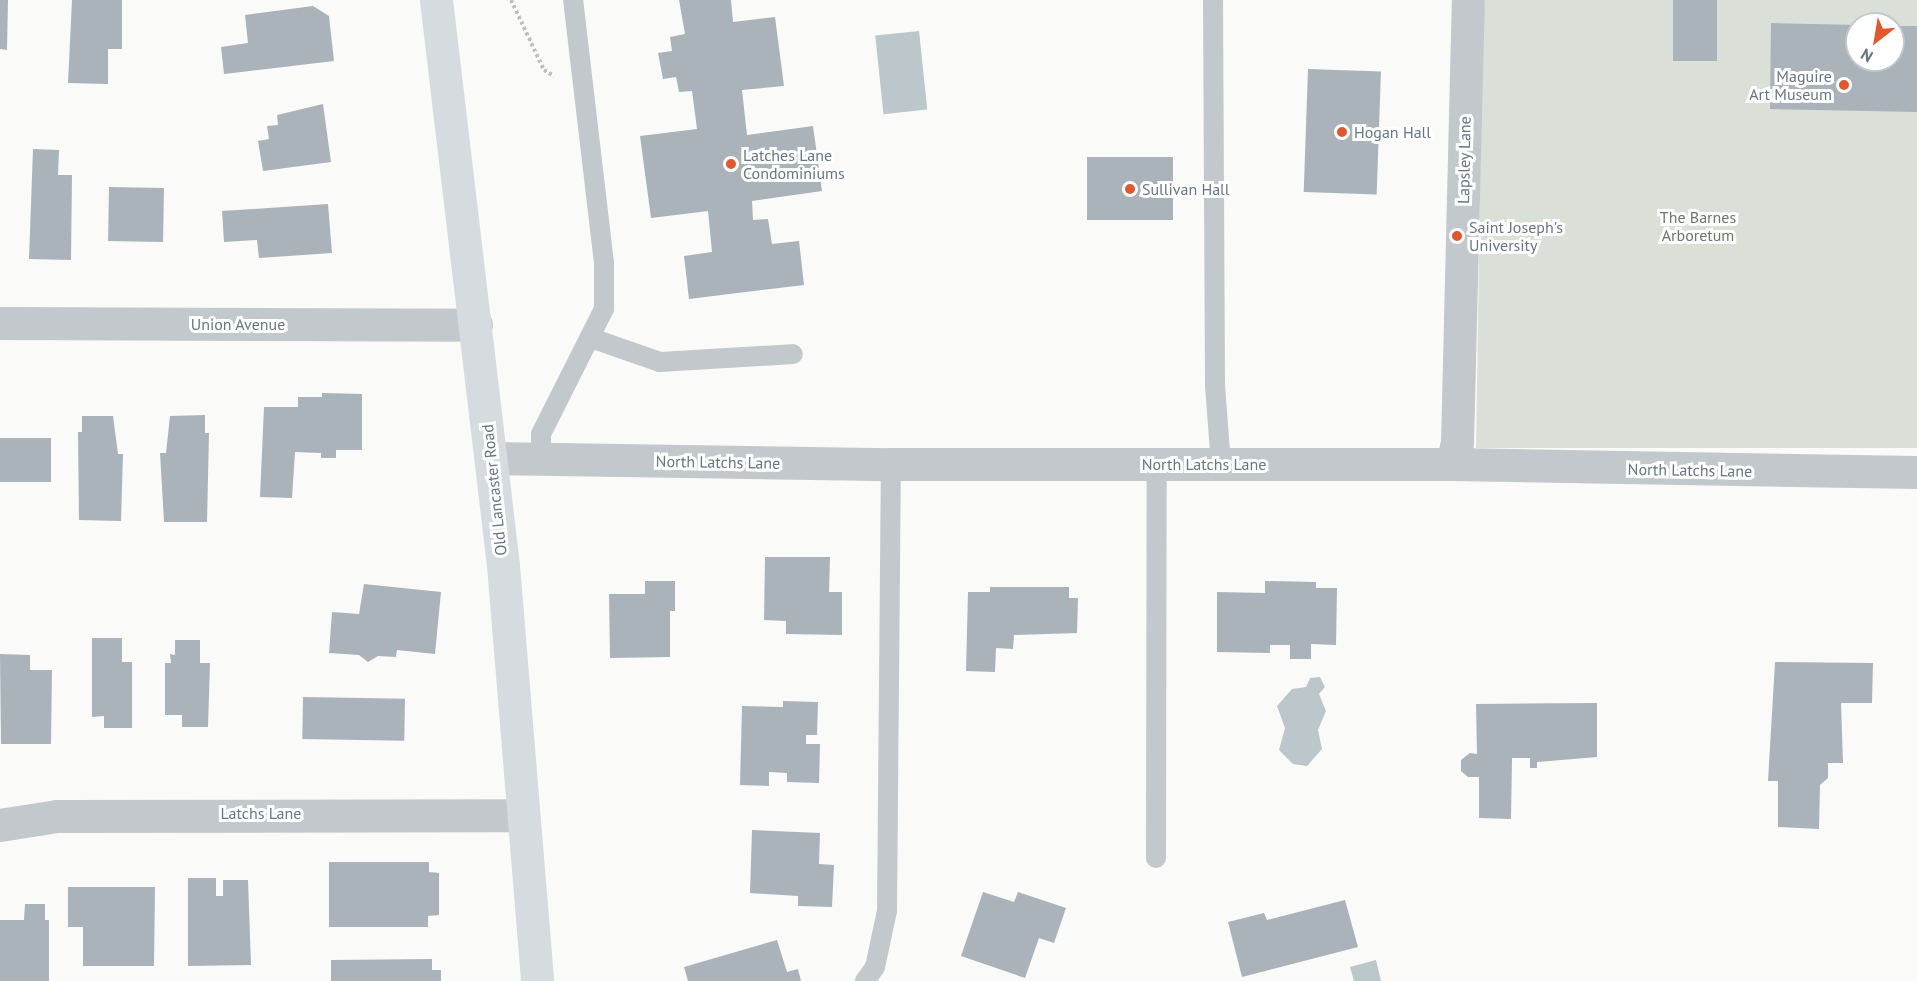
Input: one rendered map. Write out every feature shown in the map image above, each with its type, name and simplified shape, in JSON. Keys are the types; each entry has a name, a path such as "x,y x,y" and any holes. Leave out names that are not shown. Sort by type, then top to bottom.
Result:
{"main road":[{"name":"Old Lancaster Road","path":"436,0 491,458 537,981"}],"street":[{"name":"Lapsley Lane","path":"1452,464 1457,443 1468,0"},
{"name":"Union Avenue","path":"0,323 476,325"},
{"name":"North Latchs Lane","path":"491,458 891,464 1452,464 1917,472"},
{"name":"Latchs Lane","path":"0,825 80,815 522,815"}],"lane":[{"path":"541,459 541,434 604,309 604,263 573,0"},
{"path":"1213,0 1215,385 1221,464"},
{"path":"591,338 660,362 793,354"},
{"path":"865,981 875,967 887,910 891,464"},
{"path":"1156,858 1157,464"}],"path":[{"path":"511,0 544,70 556,76 582,76"}],"green space":[{"name":"The Barnes Arboretum","path":"1483,0 1917,0 1917,448 1476,448"}],"shaded area":[{"path":"919,31 927,110 883,114 875,36"},
{"path":"1320,677 1325,687 1319,694 1326,711 1318,730 1322,749 1307,766 1293,764 1279,750 1285,728 1277,706 1292,689 1306,687 1310,678"},
{"path":"1376,960 1381,981 1354,981 1350,967"}],"building":[{"path":"0,0 8,0 7,50 0,49"},
{"path":"72,0 122,0 122,49 108,49 108,84 68,83"},
{"name":"Latches Lane Condominiums","path":"679,0 731,0 733,22 775,17 784,86 742,90 747,135 813,126 822,191 752,201 753,220 768,219 772,244 799,241 804,285 689,299 684,256 712,252 708,211 651,218 640,136 697,129 692,91 679,92 676,77 663,79 658,53 672,51 670,37 685,34"},
{"path":"1673,0 1717,0 1717,61 1673,61"},
{"path":"313,6 329,16 334,61 224,74 221,47 248,43 245,15"},
{"name":"Maguire Art Museum","path":"1771,23 1845,25 1845,72 1905,72 1905,26 1917,26 1917,112 1770,109"},
{"name":"Hogan Hall","path":"1308,69 1381,72 1377,194 1304,192"},
{"path":"323,104 331,162 263,171 258,141 269,139 267,126 278,125 277,115"},
{"path":"33,149 59,150 58,175 72,175 71,260 29,259"},
{"name":"Sullivan Hall","path":"1087,157 1173,157 1173,220 1087,220"},
{"path":"109,187 164,188 163,242 108,241"},
{"path":"328,204 332,253 259,258 257,240 224,242 222,211"},
{"path":"322,393 362,394 362,450 336,450 336,458 321,458 321,453 295,452 292,498 260,497 264,407 298,407 298,397 322,397"},
{"path":"205,415 205,433 209,433 207,522 164,522 160,453 166,453 170,416"},
{"path":"82,416 113,416 118,454 123,454 121,521 79,520 78,432 82,432"},
{"path":"0,438 51,438 51,482 0,482"},
{"path":"765,557 830,557 829,592 842,592 842,635 786,634 786,621 764,620"},
{"path":"645,581 675,581 675,611 670,611 670,657 610,658 609,594 645,594"},
{"path":"1265,581 1316,582 1316,588 1337,588 1336,645 1311,644 1311,659 1290,659 1290,645 1270,645 1270,653 1217,652 1217,592 1265,593"},
{"path":"364,584 441,592 435,654 397,650 396,657 378,656 368,662 359,655 329,653 332,612 359,614"},
{"path":"990,587 1069,587 1069,598 1078,598 1077,633 1014,635 1013,649 996,648 995,672 966,671 968,592 990,592"},
{"path":"92,638 122,638 122,662 132,662 132,728 104,728 104,716 92,717"},
{"path":"175,640 200,640 200,663 210,663 208,727 182,727 182,715 165,715 165,663 171,663 170,654 175,655"},
{"path":"0,654 30,655 30,670 52,670 51,744 1,744"},
{"path":"1775,662 1873,663 1872,703 1841,703 1843,763 1828,763 1828,778 1820,785 1819,829 1778,827 1778,781 1768,781"},
{"path":"303,697 405,699 404,741 302,739"},
{"path":"783,701 818,702 817,735 806,735 806,744 820,744 819,783 787,782 787,773 769,772 769,786 740,785 742,706 783,707"},
{"path":"1597,703 1597,757 1537,762 1537,768 1530,768 1530,758 1512,758 1511,819 1479,818 1479,777 1468,777 1461,771 1461,760 1470,753 1477,754 1476,704"},
{"path":"752,830 820,833 819,864 834,865 832,907 798,906 798,896 750,893"},
{"path":"329,862 429,862 429,872 439,873 439,915 428,916 428,927 329,927"},
{"path":"188,878 216,878 216,896 223,896 223,880 248,880 251,965 188,966"},
{"path":"68,887 155,887 154,966 83,966 83,927 68,927"},
{"path":"983,892 1014,902 1018,892 1066,908 1054,943 1039,938 1025,978 961,956"},
{"path":"1345,900 1358,947 1242,977 1228,922 1264,913 1267,920"},
{"path":"25,904 45,904 45,920 49,920 49,981 0,981 0,920 24,920"},
{"path":"777,940 787,972 798,969 801,981 688,981 684,967"},
{"path":"432,959 432,970 441,970 441,981 331,981 331,960"}],"place":[{"name":"Maguire Art Museum","path":"1844,85"},
{"name":"Hogan Hall","path":"1342,132"},
{"name":"Latches Lane Condominiums","path":"731,164"},
{"name":"Sullivan Hall","path":"1130,189"},
{"name":"Saint Joseph's University","path":"1457,236"}]}
